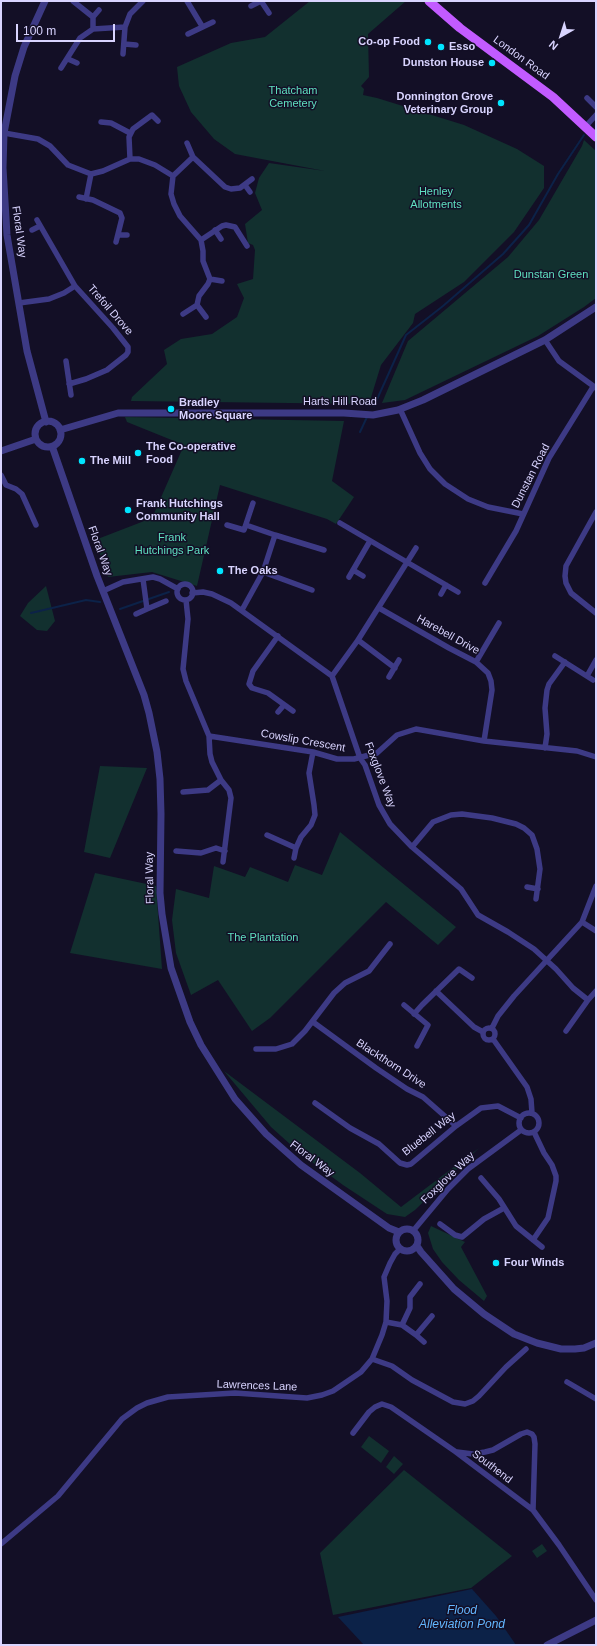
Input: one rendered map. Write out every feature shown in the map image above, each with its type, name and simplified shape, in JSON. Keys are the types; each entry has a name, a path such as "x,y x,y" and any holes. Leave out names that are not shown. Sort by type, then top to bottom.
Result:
{"main road":[{"name":"London Road","path":"429,1 469,35 534,82 586,126 596,137"}],"street":[{"name":"Floral Way","path":"45,1 24,47 15,76 4,133 2,168 8,235 19,302 28,351 46,422"},
{"path":"73,1 93,16"},
{"path":"123,54 125,27 130,14 143,1"},
{"path":"188,1 202,26"},
{"path":"251,6 261,1 269,12"},
{"path":"93,29 93,16 99,10"},
{"path":"188,34 202,26 214,22"},
{"path":"61,68 80,38 93,29 125,27"},
{"path":"124,44 136,45"},
{"path":"68,58 77,63"},
{"path":"587,98 596,107"},
{"path":"130,159 128,143 130,133 151,113 158,121"},
{"path":"586,126 596,115"},
{"path":"111,123 113,116"},
{"path":"100,122 111,123 130,133"},
{"path":"4,133 38,139 50,146 68,165 91,174 103,171 130,159 148,161 162,168 173,176"},
{"path":"187,143 193,157 225,187 231,190 235,189 252,180"},
{"path":"183,314 197,305 199,296 210,279 203,262 201,240 176,210 171,194 173,176 193,157"},
{"path":"86,198 91,174"},
{"path":"244,185 250,192"},
{"path":"79,197 86,198 120,213 122,218 116,242"},
{"name":"Trefoil Drove","path":"37,220 75,286 128,346 128,350 124,357 107,370 86,380 69,384"},
{"path":"201,240 215,230 226,225 235,227 248,246"},
{"path":"32,230 40,226"},
{"path":"215,230 221,239"},
{"path":"118,235 127,235"},
{"path":"210,279 222,281"},
{"name":"Trefoil Drove","path":"19,302 49,299 64,293 75,286"},
{"path":"197,305 206,317"},
{"name":"Harts Hill Road","path":"60,430 118,412 344,413 373,415 400,409 422,400 545,340 596,307"},
{"path":"545,340 559,361 595,388"},
{"path":"66,361 71,394"},
{"name":"Dunstan Road","path":"485,583 507,548 549,458 595,388"},
{"path":"400,409 420,453 430,469 445,484 468,499 488,508 523,514"},
{"path":"46,422 53,422 60,430 61,434 59,442 52,446 44,446 36,439 37,428 46,422"},
{"path":"1,451 36,439"},
{"name":"Floral Way","path":"52,446 103,591 144,694 149,713 157,752 160,779 160,893 166,942 173,975 195,1034 235,1099 253,1121 279,1147 301,1165 389,1228 400,1232"},
{"path":"1,475 6,485 16,489 22,494 36,525"},
{"path":"227,525 244,530 253,503"},
{"path":"596,512 566,566 565,576 566,583 571,593 596,613"},
{"path":"340,523 458,592"},
{"path":"246,525 324,550"},
{"path":"242,610 263,572 275,534"},
{"path":"349,577 370,541"},
{"path":"192,593 203,592 212,594 242,610 332,676 379,608 416,548"},
{"path":"353,570 363,576"},
{"path":"263,572 312,590"},
{"path":"482,574 489,577"},
{"path":"103,591 123,582 153,578 160,579 178,589"},
{"path":"143,579 146,604"},
{"path":"186,584 191,588 192,593 190,598 181,600 178,596 178,589 186,584"},
{"path":"441,594 446,585"},
{"path":"186,600 188,619 183,669 186,681 209,736 211,758 221,780 229,790 231,798 223,862"},
{"path":"136,614 146,604 166,601"},
{"name":"Harebell Drive","path":"379,608 476,662 488,673 492,685 484,741"},
{"path":"476,662 499,623"},
{"path":"278,636 253,671 249,684 252,688 268,693 292,711"},
{"path":"358,640 394,668"},
{"path":"555,656 593,680"},
{"path":"390,677 399,660"},
{"path":"587,676 596,660"},
{"path":"545,748 547,734 545,708 547,690 549,684 565,662"},
{"name":"Foxglove Way","path":"332,676 360,758 365,765 385,816 390,824 412,847 461,889 478,916 534,948 573,988 588,1000"},
{"path":"278,712 284,705"},
{"name":"Cowslip Crescent","path":"209,736 313,752 337,759 354,759 377,753 392,739 410,730 416,729 484,741 576,751 596,757"},
{"path":"294,858 296,848 301,837 311,825 314,815 313,797 309,779 313,752"},
{"path":"183,792 208,790 221,780"},
{"path":"412,847 433,822 451,815 462,814 512,823 524,828 532,835 535,841 540,870 536,899"},
{"path":"267,835 296,848"},
{"path":"176,851 201,853 216,848 225,851"},
{"path":"492,1028 498,1016 514,996 582,922 596,886"},
{"path":"527,887 538,889"},
{"path":"582,922 596,931"},
{"path":"256,1049 276,1049 292,1044 313,1022 334,993 345,983 369,971 390,944"},
{"path":"414,1014 459,969 472,978"},
{"path":"566,1031 596,991"},
{"path":"436,992 474,1027 483,1032 485,1039 493,1039"},
{"path":"404,1005 428,1026 417,1046"},
{"name":"Blackthorn Drive","path":"313,1022 376,1068 423,1097 456,1126"},
{"path":"483,1032 486,1028 492,1028"},
{"path":"492,1028 495,1033 493,1039"},
{"path":"493,1039 527,1087 531,1098 532,1114"},
{"name":"Bluebell Way","path":"316,1103 350,1128 379,1144 403,1165 410,1164 456,1126 481,1108 487,1106 503,1108 521,1118"},
{"path":"526,1114 536,1115 539,1122 537,1130 528,1133 522,1130 519,1123 521,1118 526,1114"},
{"name":"Foxglove Way","path":"413,1231 448,1189 468,1169 522,1130"},
{"path":"533,1240 548,1218 556,1181 552,1164 544,1153 534,1132"},
{"path":"481,1178 497,1195 516,1226 542,1247"},
{"path":"440,1224 455,1235 462,1236 484,1219 504,1208"},
{"path":"417,1246 409,1251 400,1249 397,1246 396,1239 400,1232 406,1229 413,1231 418,1239 417,1246 421,1252 454,1289 484,1314 514,1334 530,1341 561,1349 579,1349 596,1343"},
{"path":"400,1249 395,1254 384,1277 387,1301 386,1322 372,1359 392,1366 412,1380 453,1402 465,1404 473,1401 479,1396 506,1367 526,1350"},
{"path":"402,1325 410,1308 410,1297 420,1284"},
{"path":"416,1335 432,1316"},
{"path":"386,1322 402,1325 424,1342"},
{"name":"Lawrences Lane","path":"1,1544 58,1496 122,1419 147,1403 175,1396 235,1393 307,1398 333,1391 360,1372 372,1359"},
{"path":"567,1382 596,1399"},
{"name":"Southend","path":"353,1433 372,1409 379,1405 391,1407 456,1452 533,1510 559,1545 596,1600"},
{"path":"456,1452 473,1454 485,1452 493,1450 521,1434 527,1432 532,1434 535,1444 533,1510"},
{"path":"547,1645 596,1620"}],"green space":[{"path":"310,1 406,1 368,34 369,77 361,86 364,89 363,95 464,125 517,149 544,166 544,188 514,232 464,282 415,314 413,323 381,365 369,404 131,401 132,397 167,364 164,350 181,339 212,334 237,317 244,298 237,284 253,279 255,250 253,245 248,243 245,224 262,210 255,193 259,178 269,163 325,171 235,154 214,139 191,112 179,86 177,67 231,43 265,37"},
{"name":"Dunstan Green","path":"584,140 596,151 596,298 538,336 405,400 382,403 408,341 508,257 539,220"},
{"name":"Frank Hutchings Park","path":"125,417 344,421 332,481 354,497 336,524 327,519 220,485 197,586 152,572 108,577 95,540 152,518 184,445 127,422"},
{"path":"46,586 55,621 47,631 37,630 20,616 28,603"},
{"path":"100,766 147,768 110,858 84,852"},
{"name":"The Plantation","path":"340,832 456,927 438,945 386,902 270,1018 252,1031 218,980 191,995 176,953 172,920 176,889 209,898 214,866 245,877 250,867 288,882 295,865 322,875"},
{"path":"95,873 156,886 162,969 70,953"},
{"path":"224,1071 360,1173 401,1207 479,1148 415,1210 405,1217 387,1214 343,1185 301,1154 271,1127"},
{"path":"431,1226 465,1242 461,1247 487,1296 484,1301 459,1280 442,1262 433,1249 428,1233"},
{"path":"369,1436 389,1451 381,1463 361,1447"},
{"path":"394,1456 403,1464 394,1474 386,1467"},
{"path":"404,1470 512,1556 471,1588 333,1615 320,1553"},
{"path":"542,1544 547,1551 537,1558 532,1551"}],"water":[{"name":"Flood Alleviation Pond","path":"472,1589 496,1616 516,1645 364,1645 338,1617"}],"waterway":[{"path":"374,406 406,335 443,306 503,254 529,225 558,174 584,135"},
{"path":"360,432 367,417"},
{"path":"120,609 169,592"},
{"path":"31,613 86,600 100,602"}],"place":[{"name":"Co-op Food","path":"428,42"},
{"name":"Esso","path":"441,47"},
{"name":"Dunston House","path":"492,63"},
{"name":"Donnington Grove Veterinary Group","path":"501,103"},
{"name":"Bradley Moore Square","path":"171,409"},
{"name":"The Co-operative Food","path":"138,453"},
{"name":"The Mill","path":"82,461"},
{"name":"Frank Hutchings Community Hall","path":"128,510"},
{"name":"The Oaks","path":"220,571"},
{"name":"Four Winds","path":"496,1263"}],"park label":[{"name":"Thatcham Cemetery","path":"293,97"},
{"name":"Henley Allotments","path":"436,198"}]}
